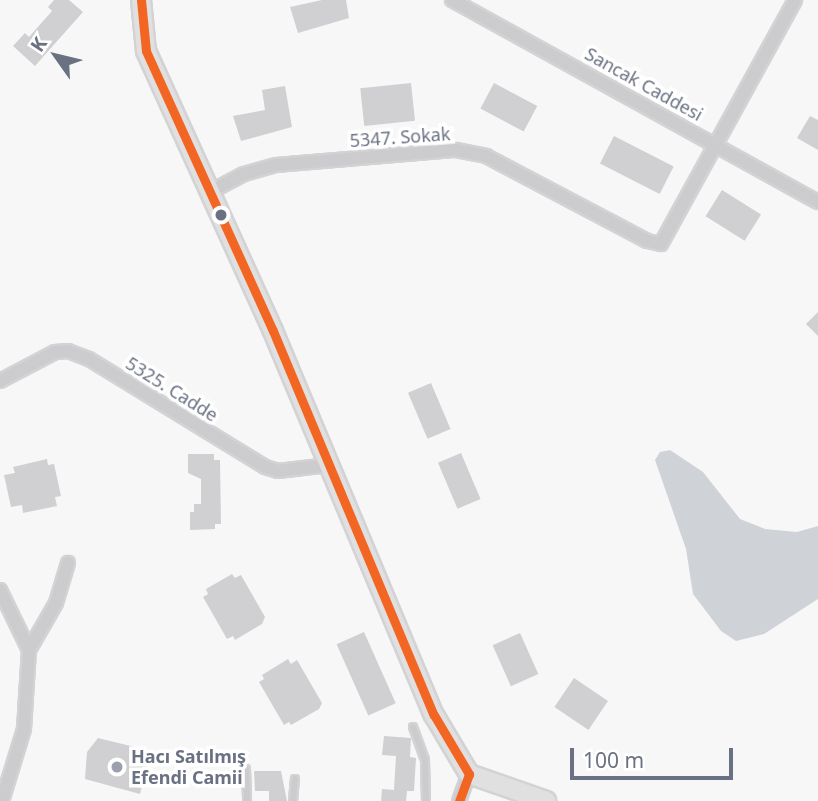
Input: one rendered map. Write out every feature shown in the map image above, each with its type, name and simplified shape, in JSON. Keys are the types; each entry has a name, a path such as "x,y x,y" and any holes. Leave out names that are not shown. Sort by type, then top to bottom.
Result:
{"street":[{"path":"141,0 146,51 329,465 434,715 469,774 546,801"},
{"name":"Sancak Caddesi","path":"452,0 818,202"},
{"path":"713,143 794,0"},
{"name":"5347. Sokak","path":"210,192 244,174 276,165 456,150 486,156 647,242 661,244 713,143"},
{"name":"5325. Cadde","path":"0,381 55,352 68,351 89,359 265,467 278,471 329,465"},
{"path":"2,801 24,729 29,650 55,603 68,563"},
{"path":"0,590 29,650"},
{"path":"459,801 469,774"}],"lane":[{"path":"413,727 425,760 426,801"},
{"path":"246,769 247,801"},
{"path":"293,801 295,779"}],"shaded area":[{"path":"670,450 703,472 740,519 765,529 797,532 818,526 818,599 764,634 736,641 721,631 693,594 686,549 655,460 660,452"}],"building":[{"path":"54,0 69,0 83,12 35,66 13,46 25,33 29,37 52,11 48,7"},
{"path":"322,0 346,0 349,18 298,33 290,7"},
{"path":"411,83 415,121 364,126 360,88"},
{"path":"494,83 537,106 524,132 480,109"},
{"path":"285,86 292,127 241,141 233,116 265,110 262,90"},
{"path":"810,116 818,120 818,150 797,138"},
{"path":"614,136 674,166 660,194 600,164"},
{"path":"722,190 761,214 745,241 706,216"},
{"path":"818,312 818,336 806,324"},
{"path":"431,383 451,429 428,439 408,393"},
{"path":"461,453 481,499 458,509 438,463"},
{"path":"188,454 214,454 214,460 220,460 221,524 215,524 215,529 190,530 190,512 194,512 194,504 201,504 201,479 188,473"},
{"path":"47,459 48,465 54,464 61,496 55,497 57,506 23,513 22,505 11,507 4,475 15,473 13,467"},
{"path":"232,574 235,578 241,575 265,617 262,624 235,640 233,636 227,639 203,597 208,594 206,589"},
{"path":"364,632 396,703 368,715 337,644"},
{"path":"520,633 538,674 511,686 493,645"},
{"path":"288,659 291,664 297,660 322,703 319,709 291,725 289,722 284,725 259,682 264,679 262,675"},
{"path":"574,678 608,701 588,730 554,707"},
{"path":"384,736 411,738 410,757 416,758 414,791 407,791 406,801 381,801 382,789 394,790 396,756 382,755"},
{"name":"Hacı Satılmış Efendi Camii","path":"98,738 151,751 140,794 85,779 87,752"},
{"path":"254,771 281,771 287,801 269,801 269,791 255,791"}],"transit line":[{"path":"141,0 146,51 273,331 434,715 469,774 459,801"}],"place":[{"name":"Hacı Satılmış Efendi Camii","path":"117,767"}]}
